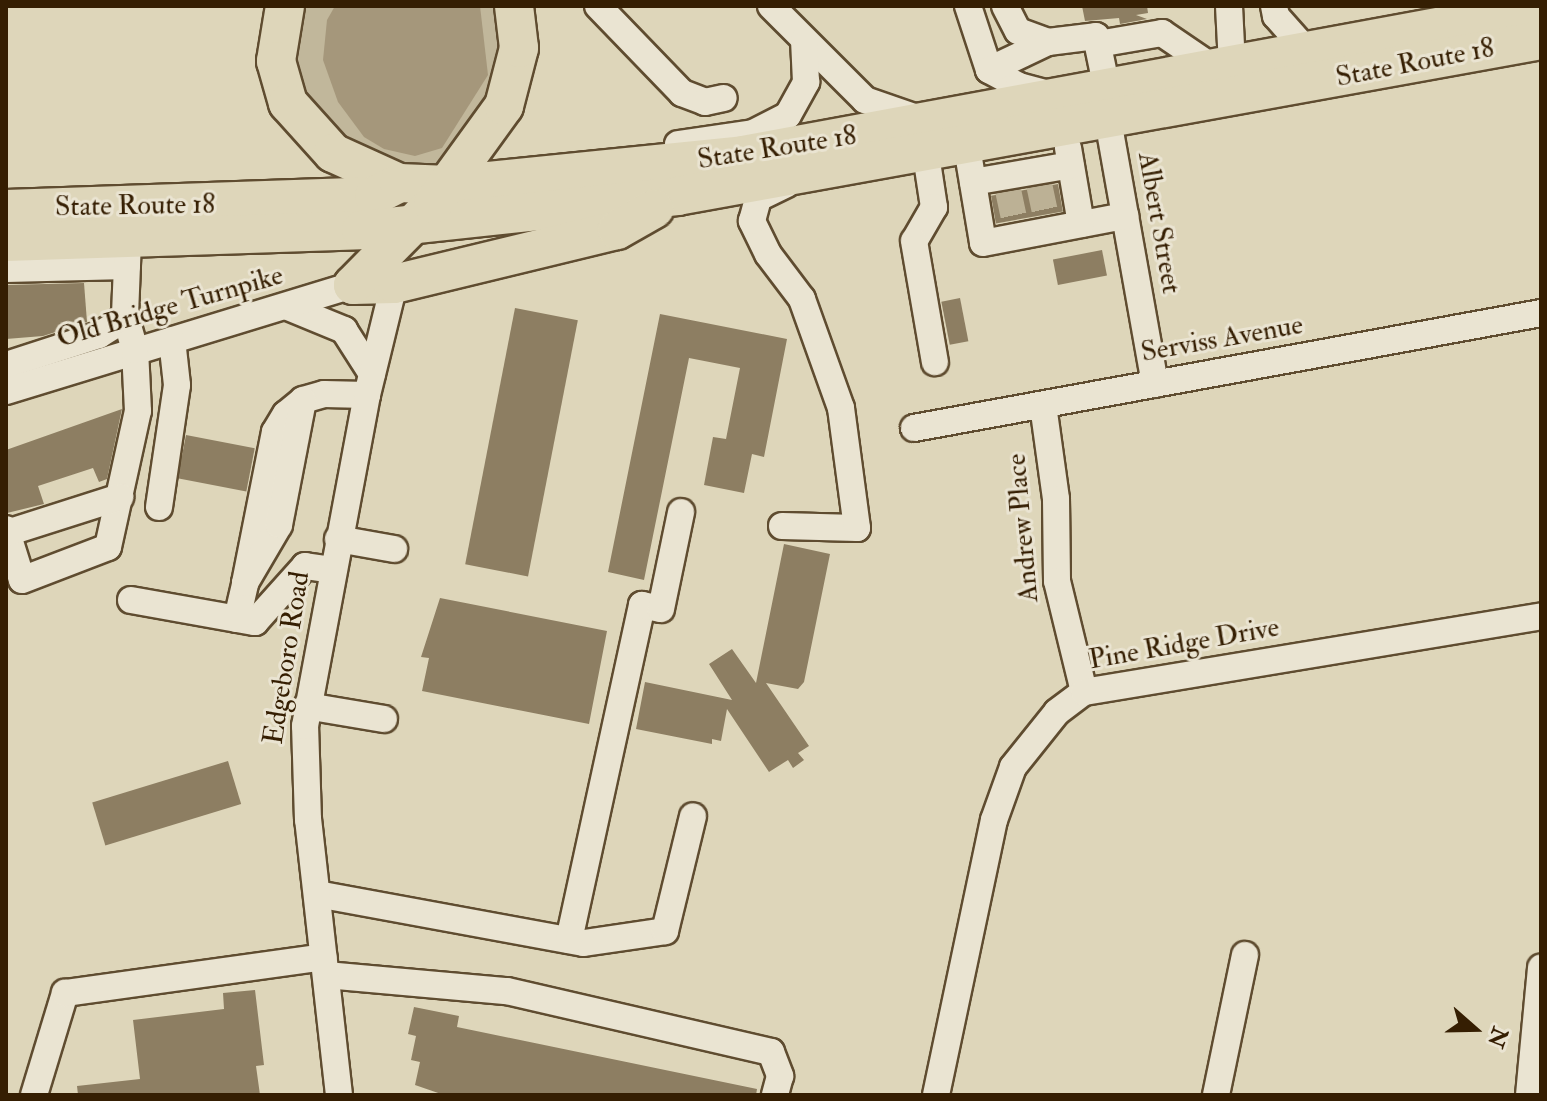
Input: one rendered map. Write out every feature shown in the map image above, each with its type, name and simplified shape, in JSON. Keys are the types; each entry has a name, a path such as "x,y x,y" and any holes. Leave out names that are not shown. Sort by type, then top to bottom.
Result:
{"highway":[{"path":"285,6 276,61 288,103 333,153 423,205"},
{"path":"353,285 423,205 513,86 520,32 514,6"},
{"name":"State Route 18","path":"6,209 374,196 423,205 677,196 799,178 1066,130 1107,104 1224,67 1307,51 1425,17 1541,8"},
{"name":"State Route 18","path":"1107,104 1541,40"},
{"name":"State Route 18","path":"6,242 128,252 230,238 651,167 961,150"},
{"path":"353,285 394,284 617,230 677,196"},
{"path":"394,284 395,262 423,205"}],"street":[{"path":"598,6 682,93 705,102 724,98"},
{"path":"771,6 865,100 961,150 1007,183 1038,178 1066,130"},
{"path":"1005,6 1017,42"},
{"path":"1275,11 1307,51"},
{"path":"989,70 1017,42 1096,36 1098,44 1162,33 1224,67 1231,15"},
{"path":"970,17 989,70 1019,86 1066,130 1081,224"},
{"path":"651,167 677,144 753,133 788,115 806,82 804,40"},
{"name":"Albert Street","path":"1098,44 1155,384"},
{"path":"961,150 983,243 1017,229 1047,223 1081,224 1125,216"},
{"path":"926,155 934,207 914,241 935,362"},
{"path":"782,526 857,528 841,408 802,299 768,254 752,221 758,198 799,178"},
{"path":"6,269 128,252 125,315 135,350 138,411 120,497 108,547 22,580 7,531 120,497"},
{"name":"Edgeboro Road","path":"339,1095 304,768 307,706 369,384 394,284"},
{"name":"Old Bridge Turnpike","path":"6,391 353,285"},
{"path":"246,620 245,583 279,525 303,400 369,384 344,330 288,307"},
{"name":"Serviss Avenue","path":"914,428 1541,313"},
{"path":"6,365 99,335 125,315"},
{"path":"159,507 177,385 172,340"},
{"name":"Andrew Place","path":"1043,405 1056,499 1057,581 1084,692"},
{"path":"569,940 642,605 661,609 681,512"},
{"path":"338,539 394,549"},
{"path":"246,620 305,566 332,570"},
{"path":"131,600 246,620"},
{"name":"Pine Ridge Drive","path":"936,1095 994,820 1013,767 1057,712 1084,692 1541,616"},
{"path":"307,706 384,719"},
{"path":"317,894 569,940 665,931 693,816"},
{"path":"1216,1095 1245,955"},
{"path":"34,1095 65,993 325,966 507,991 771,1052 780,1076 775,1095"},
{"path":"1529,1095 1541,968"}],"shaded area":[{"path":"297,6 501,6 501,82 449,163 415,169 361,162 294,94"},
{"path":"335,6 480,6 488,75 442,148 415,156 384,149 364,137 338,102 323,60 327,20"}],"building":[{"path":"1082,6 1147,6 1148,13 1136,15 1147,19 1120,24 1119,18 1085,21"},
{"path":"1058,184 1063,212 996,223 991,196"},
{"path":"1102,250 1107,276 1058,285 1053,260"},
{"path":"84,283 87,322 43,336 6,339 6,285"},
{"path":"960,298 968,341 950,345 941,302"},
{"path":"515,308 578,320 528,576 465,564"},
{"path":"660,314 787,339 764,457 752,454 744,493 704,485 713,437 726,439 740,368 689,358 644,580 608,572"},
{"path":"122,409 107,479 99,482 93,468 38,486 44,504 7,513 6,450"},
{"path":"186,435 255,448 246,492 178,478"},
{"path":"784,544 830,554 804,682 798,689 766,683 809,746 798,753 804,760 793,768 788,760 769,772 727,709 721,741 712,739 712,744 636,729 645,682 732,700 709,664 732,649 756,683"},
{"path":"440,598 607,631 589,724 422,691 429,658 421,657"},
{"path":"228,761 241,804 105,846 92,803"},
{"path":"255,990 264,1065 256,1066 260,1095 78,1095 77,1086 140,1079 133,1020 224,1009 223,993"},
{"path":"414,1007 459,1016 457,1027 757,1089 756,1095 444,1095 415,1085 420,1062 411,1060 416,1036 408,1034"}],"tunnel":[{"path":"1039,184 1046,216"},
{"path":"1008,190 1015,222"}]}
